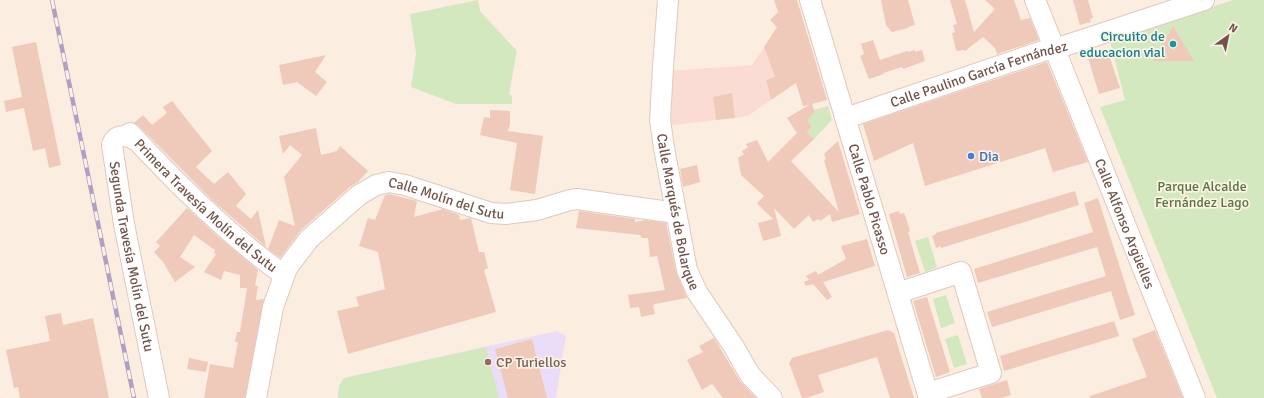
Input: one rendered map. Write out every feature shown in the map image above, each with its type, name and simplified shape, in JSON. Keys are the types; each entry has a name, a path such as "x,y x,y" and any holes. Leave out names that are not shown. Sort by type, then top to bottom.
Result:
{"street":[{"name":"Calle Marqués de Bolarque","path":"668,0 660,120 687,270 697,292 734,347 750,375 772,398"},
{"name":"Calle Pablo Picasso","path":"810,0 928,396"},
{"name":"Calle Alfonso Argüelles","path":"1036,0 1195,398"},
{"name":"Calle Paulino García Fernández","path":"846,118 1043,51 1055,49 1204,0"},
{"name":"Segunda Travesía Molín del Sutu","path":"133,137 118,136 112,145 124,224 159,398"},
{"name":"Primera Travesía Molín del Sutu","path":"133,137 207,211 266,262 284,275"},
{"name":"Calle Molín del Sutu","path":"256,398 273,307 287,268 309,240 326,224 359,195 376,185 388,182 405,185 491,213 506,214 525,212 577,199 676,213"},
{"path":"898,293 962,272 991,373 928,396"}],"shaded area":[{"path":"764,47 775,77 766,80 771,100 748,116 735,118 732,94 713,97 716,120 665,126 668,71 752,65"},
{"name":"CP Turiellos","path":"557,331 566,336 556,398 338,398 339,386 344,378"}],"green space":[{"path":"478,0 480,11 517,51 509,94 512,96 512,104 456,104 411,87 416,54 410,14"},
{"name":"Parque Alcalde Fernández Lago","path":"1233,0 1264,0 1264,398 1217,398 1100,107 1125,100 1110,41"},
{"path":"828,106 832,120 814,139 807,132 812,127 807,120 815,113 814,110"},
{"path":"928,237 937,267 925,272 915,241"},
{"path":"946,295 955,323 941,328 933,299"},
{"path":"958,335 967,364 954,368 945,339"},
{"path":"486,347 499,398 338,398 339,386 344,378"}],"building":[{"path":"774,0 797,0 827,100 812,104 815,113 807,120 812,127 807,132 814,139 791,161 839,212 824,160 826,159 824,154 838,141 860,214 832,222 830,214 820,221 818,219 813,222 809,215 794,229 774,208 781,236 763,241 758,223 773,219 757,203 764,196 741,175 738,158 744,154 742,151 748,147 746,144 757,140 768,162 797,133 787,118 809,105 803,106 796,83 771,100 766,80 775,77 764,47 777,27 770,20 778,12"},
{"path":"881,0 908,0 915,25 892,32 886,25"},
{"path":"950,0 965,0 974,32 995,9 985,0 1014,0 1021,20 1030,18 1039,40 997,54 995,48 983,37 965,51 958,51 956,50 952,33 955,32 953,25 957,24"},
{"path":"1073,0 1088,0 1093,18 1090,19 1091,22 1080,25"},
{"name":"Circuito de educacion vial","path":"1173,26 1194,61 1153,61"},
{"path":"873,40 880,60 907,51 915,50 915,52 922,50 925,61 903,69 902,67 883,73 884,74 869,79 860,56 864,54 861,44"},
{"path":"36,42 61,165 49,168 45,148 33,151 24,108 6,112 4,101 22,97 12,47"},
{"path":"1108,52 1120,88 1099,94 1088,58"},
{"path":"326,55 315,72 327,82 316,96 297,82 283,85 279,65"},
{"path":"1047,62 1088,162 1053,172 1045,148 925,186 913,143 874,161 863,124"},
{"path":"732,93 735,118 716,120 713,97"},
{"path":"172,101 212,151 196,167 214,184 228,172 246,194 236,206 251,219 258,210 266,247 212,200 138,125 134,123 143,115 152,125 167,113 163,107"},
{"path":"490,110 510,111 510,124 508,131 543,136 535,194 510,190 517,143 480,135 484,117 490,118"},
{"path":"316,128 321,155 337,151 340,146 368,171 358,182 351,186 301,230 281,257 279,257 268,249 279,220 295,226 284,177 302,155 290,145 283,154 279,136"},
{"path":"697,165 700,182 683,187 680,169"},
{"path":"1075,191 1079,205 941,248 941,246 936,248 932,236 936,233"},
{"path":"389,194 417,201 414,217 443,209 459,215 460,220 471,218 479,252 484,252 488,268 484,270 496,312 348,354 337,311 359,306 356,297 385,289 378,252 359,246 368,218 375,220 385,195"},
{"path":"1098,198 1135,315 1120,320 1111,291 992,327 987,312 1106,276 1097,247 978,283 974,269 1093,232 1084,203"},
{"path":"187,208 216,235 258,270 255,286 258,286 256,300 264,299 245,398 204,398 210,364 233,368 238,342 235,342 237,332 240,332 247,288 240,288 240,275 224,271 221,280 204,272 216,254 214,253 215,250 194,235 180,257 195,267 175,282 163,262 154,252 160,246 156,242"},
{"path":"579,211 635,219 635,222 645,220 666,223 676,272 687,298 655,304 653,306 655,314 641,317 639,307 630,308 628,295 665,290 657,256 650,257 648,238 642,238 640,235 576,228"},
{"path":"899,211 900,214 904,213 907,221 910,231 908,232 920,273 907,277 889,214"},
{"path":"867,239 875,266 823,282 832,297 827,300 813,284 806,286 804,282 809,280 806,276 816,271 818,275 846,259 841,246"},
{"path":"927,297 950,372 936,377 913,301"},
{"path":"61,313 63,325 93,318 109,398 20,398 18,387 14,388 6,350 50,341 45,316"},
{"path":"1114,321 1119,336 1004,371 1000,356"},
{"path":"888,330 894,333 914,398 890,398 877,357 818,375 824,392 802,398 789,363 792,358"},
{"path":"1155,330 1183,398 1090,398 1090,396 1147,377 1132,339"},
{"path":"714,338 740,381 756,398 723,398 712,384 702,390 687,360 703,352 699,346"},
{"path":"532,339 547,398 508,398 495,349"},
{"path":"189,358 208,362 206,372 187,369"},
{"path":"1007,380 1011,395 1002,398 982,398 979,389"}],"railway":[{"path":"52,0 134,398"}],"place":[{"name":"Circuito de educacion vial","path":"1173,44"},
{"name":"Dia","path":"971,156"},
{"name":"CP Turiellos","path":"488,362"}]}
